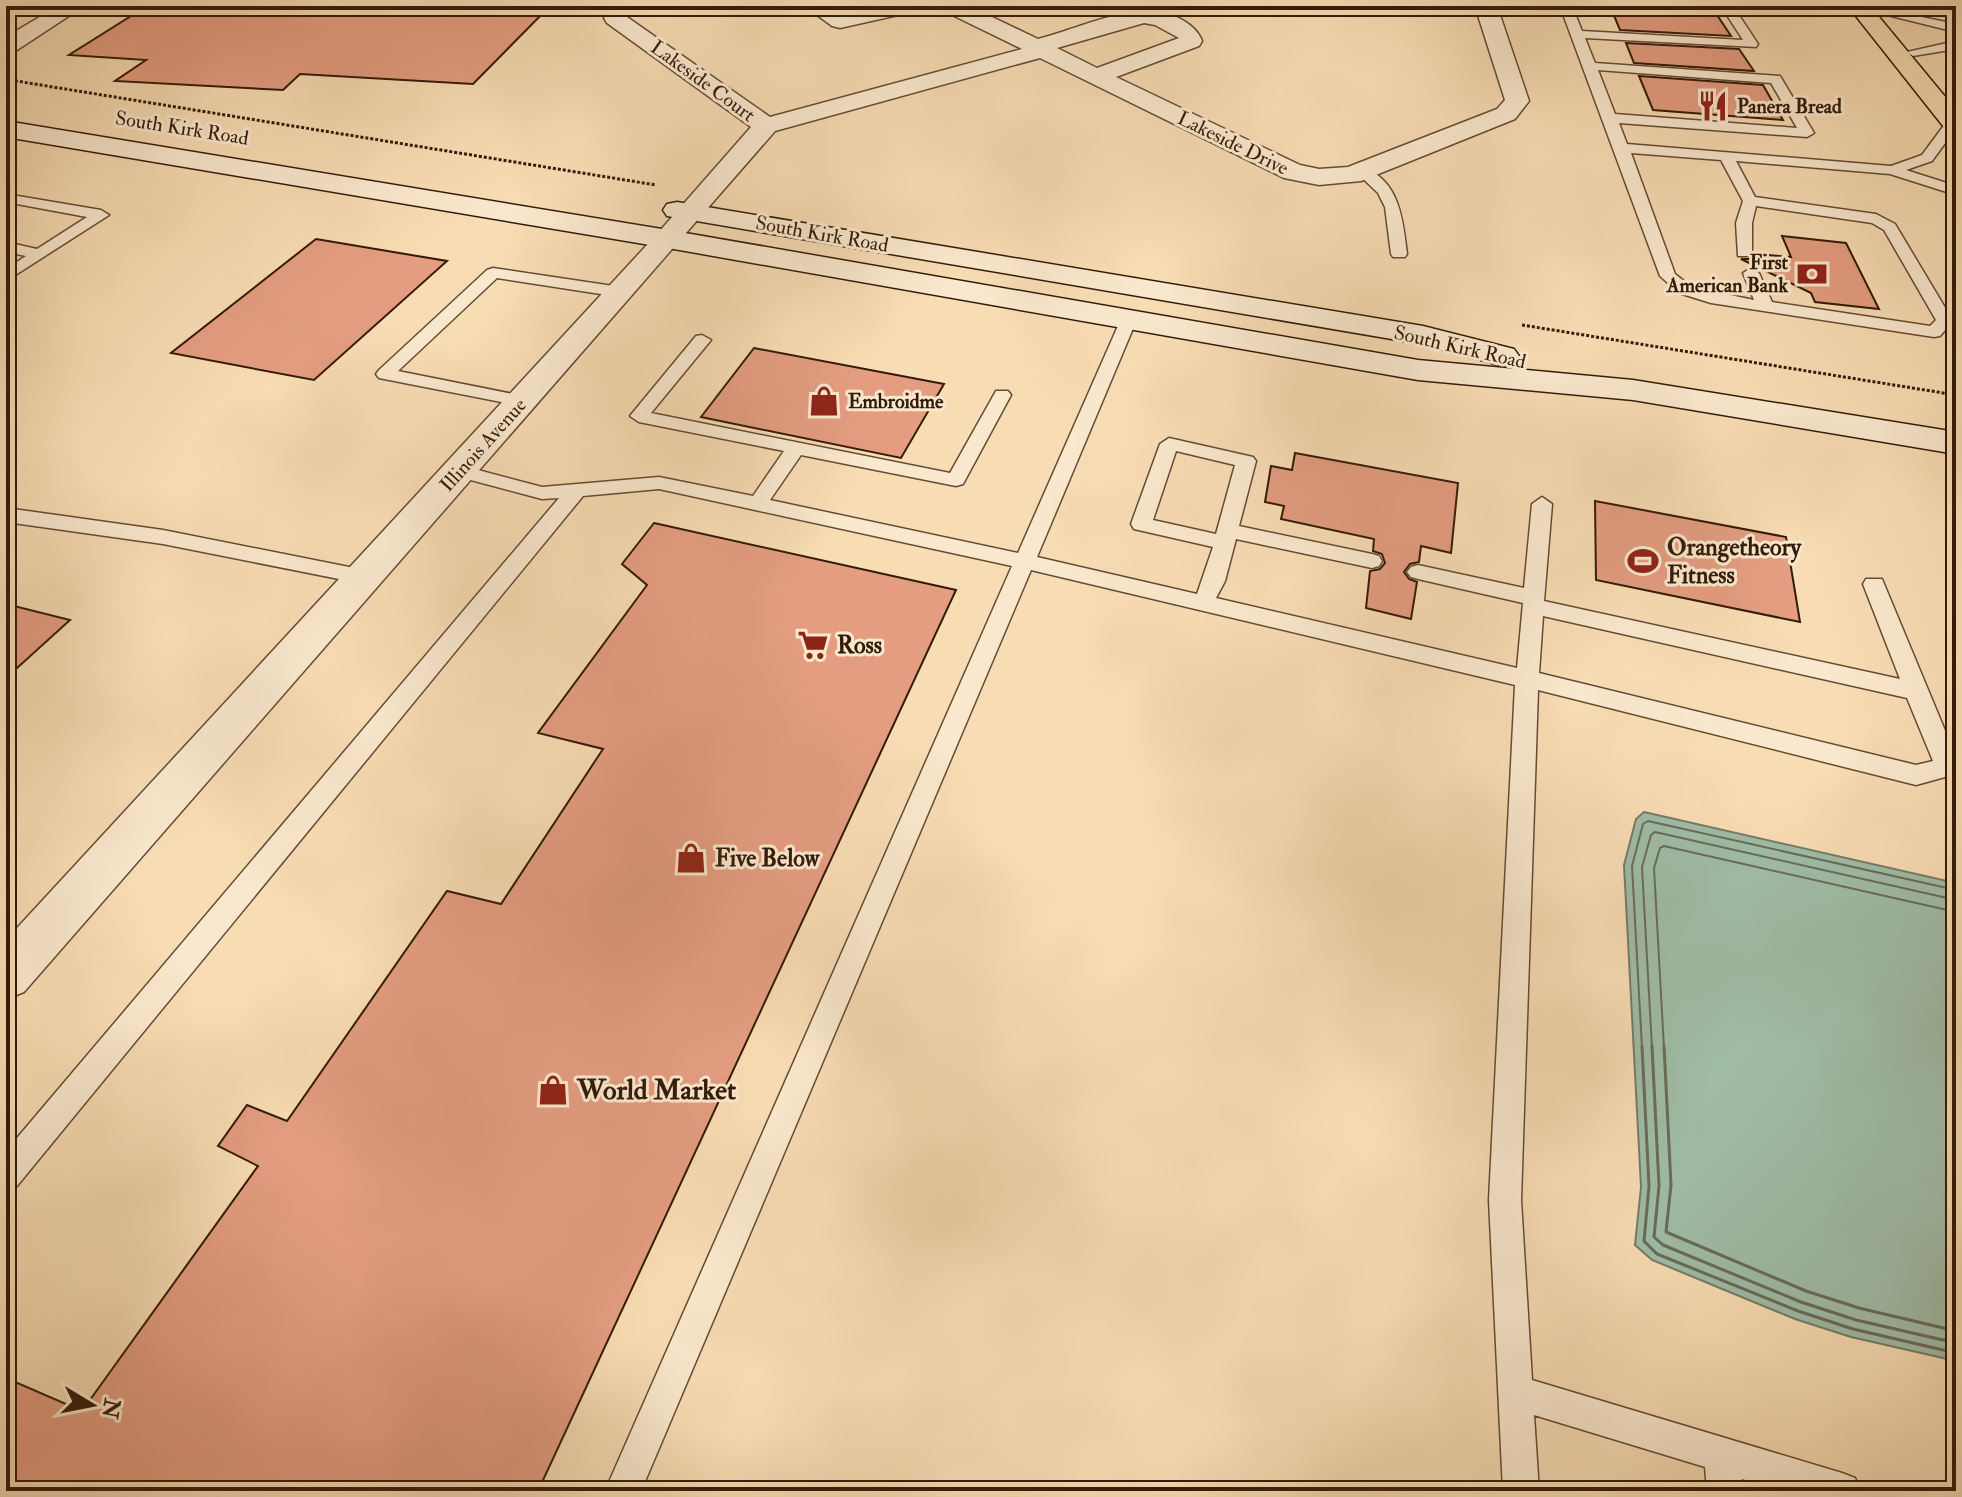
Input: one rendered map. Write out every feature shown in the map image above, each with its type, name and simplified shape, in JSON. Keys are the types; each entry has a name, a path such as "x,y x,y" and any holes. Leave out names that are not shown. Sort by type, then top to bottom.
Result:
{"main road":[{"path":"1866,7 1956,96"},
{"path":"1866,7 1955,124"}],"street":[{"path":"6,47 73,6"},
{"name":"Lakeside Court","path":"625,6 615,18 766,126"},
{"path":"816,6 840,21 908,6"},
{"name":"Lakeside Drive","path":"952,6 1293,172 1319,177 1352,175 1506,114 1517,101 1486,6"},
{"path":"766,126 1143,16 1161,19 1188,32 1191,41 1096,76"},
{"name":"Illinois Avenue","path":"6,976 766,126"},
{"name":"South Kirk Road","path":"6,129 668,239 1418,370 1633,390 1956,443"},
{"name":"South Kirk Road","path":"645,205 1423,335 1633,390"}],"lane":[{"path":"1566,6 1668,276 1675,284 1711,298 1934,332 1945,321 1890,227 1876,219 1852,214 1750,201"},
{"path":"1577,34 1752,44 1727,6"},
{"path":"1866,7 1956,28"},
{"path":"1913,52 1956,45"},
{"path":"1590,66 1775,79 1807,133 1610,118"},
{"path":"1892,170 1927,158 1955,124"},
{"path":"1622,148 1892,170 1956,191"},
{"path":"1726,156 1750,201 1744,223 1744,253"},
{"path":"1362,171 1384,188 1392,200 1399,254"},
{"path":"6,198 101,215 6,276"},
{"path":"6,247 40,254"},
{"path":"522,401 385,374 493,273 620,292"},
{"path":"1751,273 1765,306"},
{"path":"623,1491 1129,319"},
{"path":"702,340 639,416 956,480 1002,395"},
{"path":"1203,603 1214,581 1225,536 1246,461 1169,444 1141,524 1225,536 1372,561"},
{"path":"757,505 795,449"},
{"path":"459,471 542,493 659,483 1024,561 1527,679 1916,775 1952,768 1916,691 1874,584"},
{"path":"6,1175 576,491"},
{"path":"1521,1491 1505,1200 1527,679 1542,504"},
{"path":"6,515 163,537 364,577"},
{"path":"1418,572 1533,602 1916,691"},
{"path":"1516,1392 1842,1491"},
{"path":"1722,1455 1725,1491"}],"water":[{"path":"1644,812 1956,883 1956,1361 1851,1337 1795,1319 1652,1260 1635,1245 1641,1187 1624,865 1636,819"}],"building":[{"path":"147,6 550,6 473,84 300,74 283,90 115,81 146,60 69,55"},
{"path":"1610,6 1711,6 1731,36 1620,30"},
{"path":"1626,43 1739,49 1754,71 1634,63"},
{"name":"Panera Bread","path":"1639,76 1763,85 1783,120 1653,110"},
{"name":"First American Bank","path":"1782,236 1846,243 1879,309 1815,302 1811,293 1741,259 1750,259 1755,254 1791,257"},
{"path":"316,239 447,261 314,380 171,353"},
{"name":"Embroidme","path":"754,348 944,384 901,458 701,417"},
{"path":"1295,453 1458,483 1451,553 1421,546 1419,562 1410,564 1404,572 1409,579 1417,582 1411,619 1366,608 1370,571 1380,569 1385,563 1382,554 1373,551 1374,539 1281,519 1284,506 1265,502 1271,466 1292,470"},
{"path":"1595,501 1786,537 1800,622 1596,580"},
{"path":"654,523 956,590 538,1491 6,1491 6,1378 82,1411 258,1166 218,1146 247,1105 287,1121 447,891 501,904 603,749 538,733 647,585 622,564"},
{"path":"6,604 70,620 6,678"}],"place":[{"name":"Panera Bread","path":"1713,106"},
{"name":"First American Bank","path":"1812,274"},
{"name":"Embroidme","path":"824,401"},
{"name":"Orangetheory Fitness","path":"1643,561"},
{"name":"Ross","path":"813,645"},
{"name":"Five Below","path":"691,858"},
{"name":"World Market","path":"553,1090"}]}
